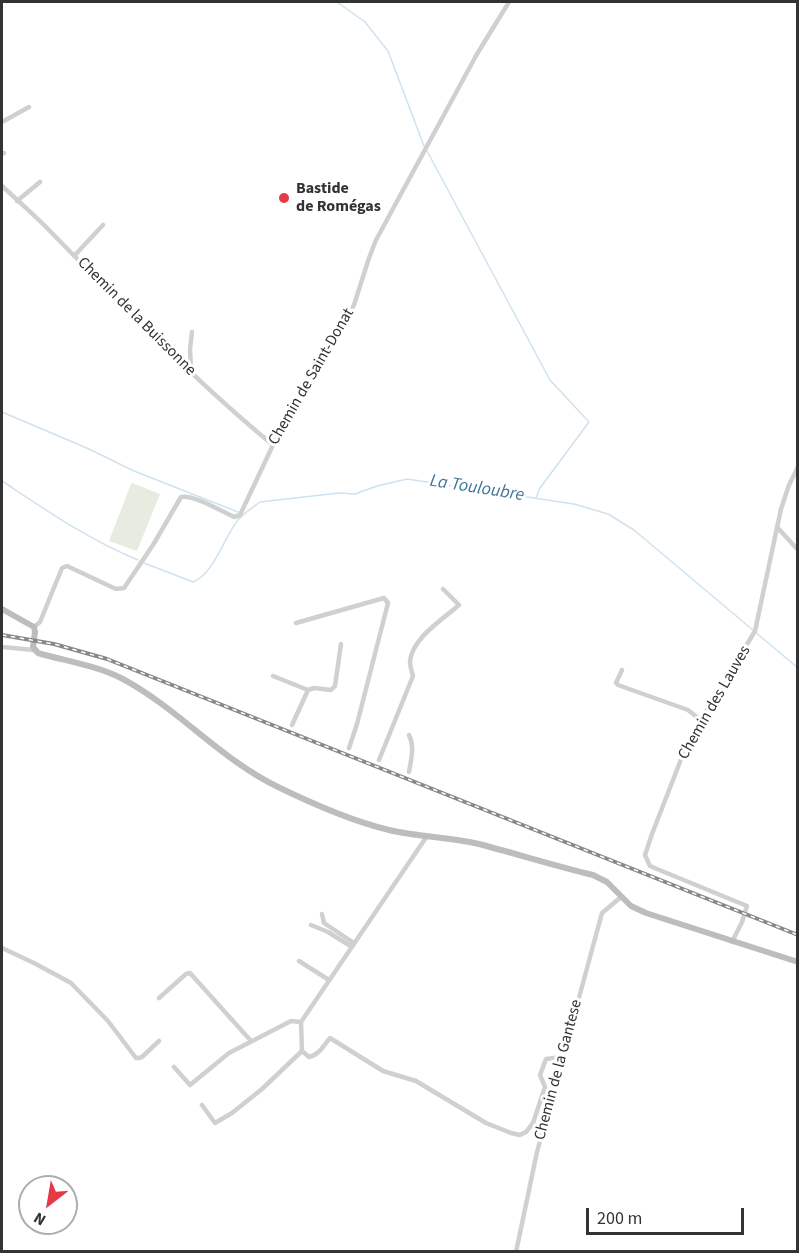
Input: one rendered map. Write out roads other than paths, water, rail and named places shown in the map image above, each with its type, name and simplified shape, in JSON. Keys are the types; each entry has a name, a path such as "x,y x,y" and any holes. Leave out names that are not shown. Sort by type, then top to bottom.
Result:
{"main road":[{"path":"2,609 34,627 34,650 38,653 105,671 128,682 166,707 242,766 281,789 308,801 389,830 477,844 593,875 607,882 631,906 646,913 798,962"}],"street":[{"name":"Chemin de Saint-Donat","path":"34,627 40,622 62,568 68,566 116,589 124,588 181,497 196,498 234,517 240,515 303,388 335,340 354,305 376,240 477,54 509,2"},
{"path":"2,122 29,107"},
{"path":"17,201 40,182"},
{"name":"Chemin de la Buissonne","path":"2,186 152,335 238,417 273,445"},
{"path":"74,256 103,225"},
{"path":"191,372 192,333"},
{"name":"Chemin des Lauves","path":"732,942 747,906 650,866 645,855 651,834 687,744 754,633 781,509 798,467"},
{"path":"777,527 798,550"},
{"path":"379,760 413,676 410,663 416,644 459,605 443,589"},
{"path":"296,623 384,598 388,603 349,748"},
{"path":"273,676 308,690 314,688 331,690 335,686 341,644"},
{"path":"2,647 34,650"},
{"path":"622,670 616,683 618,685 688,710 702,721"},
{"path":"292,725 308,690"},
{"path":"409,735 413,743 409,772"},
{"path":"202,1105 215,1123 232,1113 262,1089 302,1052 301,1022 427,836"},
{"name":"Chemin de la Gantese","path":"516,1251 537,1152 602,913 621,897"},
{"path":"322,914 324,923 353,945"},
{"path":"311,925 353,945"},
{"path":"2,948 70,983 108,1021 136,1058 142,1057 159,1041"},
{"path":"299,961 329,980"},
{"path":"159,998 190,973 251,1041"},
{"path":"174,1067 189,1084 229,1053 291,1021 301,1022"},
{"path":"302,1052 309,1057 312,1056 330,1038 383,1071 416,1081 486,1123 520,1135 526,1132 533,1123 545,1087 540,1075 546,1059 562,1057"}],"waterway":[{"path":"337,2 365,22 388,51 424,146"},
{"path":"427,151 550,380 589,422 540,488 536,498"},
{"path":"2,412 134,471 238,512"},
{"name":"La Touloubre","path":"144,563 193,582 200,578 213,563 238,520 260,502 339,493 355,494 407,479 574,504 608,514 634,530 798,668"},
{"name":"La Touloubre","path":"2,481 85,534 138,560"}],"railway":[{"path":"2,635 54,644 107,659 798,935"}],"place":[{"name":"Bastide de Romégas","path":"284,198"}]}
